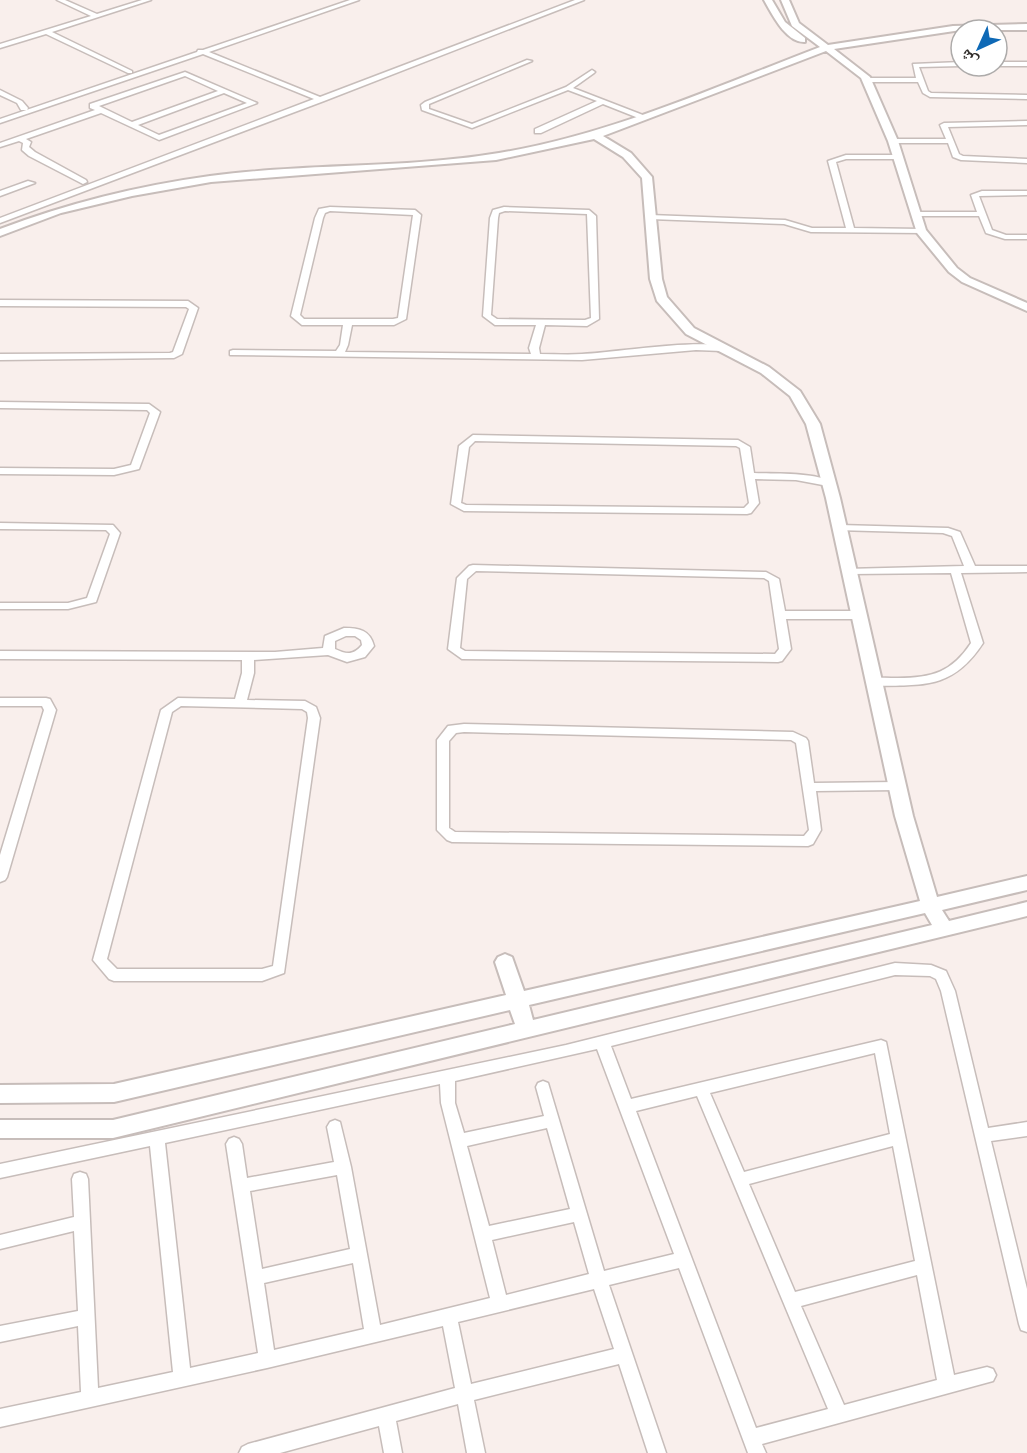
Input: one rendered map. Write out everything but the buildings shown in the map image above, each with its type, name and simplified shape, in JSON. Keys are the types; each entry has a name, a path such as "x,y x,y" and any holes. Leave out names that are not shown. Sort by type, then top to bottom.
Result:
{"street":[{"path":"60,0 94,15"},
{"path":"80,0 106,11 148,0"},
{"path":"0,46 137,0"},
{"path":"0,121 339,0"},
{"path":"0,116 356,0"},
{"path":"0,221 581,0"},
{"path":"768,0 782,24 792,34 839,54 860,71 893,141 918,214 921,231 953,270 966,280 1027,307"},
{"path":"785,0 795,24 824,48"},
{"path":"0,42 94,15"},
{"path":"0,232 57,211 132,193 211,179 403,166 496,157 601,139 644,117 824,48 953,29 1027,27"},
{"path":"47,32 130,72"},
{"path":"1009,34 1027,34"},
{"path":"0,243 72,216 132,200 228,187 503,165 601,139 839,54 949,36"},
{"path":"200,51 321,100"},
{"path":"529,61 427,103 426,110 472,126 568,88 592,72"},
{"path":"949,64 915,65 925,92 939,97 1027,97"},
{"path":"1009,64 1027,64"},
{"path":"72,97 159,138 253,103 185,74 93,106"},
{"path":"866,80 921,80"},
{"path":"568,88 644,117"},
{"path":"131,125 224,91"},
{"path":"0,92 20,102 24,108"},
{"path":"0,101 24,108"},
{"path":"538,131 603,101"},
{"path":"2,142 101,110"},
{"path":"1027,123 950,122 944,125 956,155 961,158 1027,161"},
{"path":"19,138 27,142 25,148 32,153 83,182"},
{"path":"601,139 637,164 647,177 656,279 661,298 690,331 765,369 795,394 813,424 840,528 897,786 930,904 944,929"},
{"path":"893,141 950,141"},
{"path":"851,230 832,161 846,157 898,157"},
{"path":"0,194 31,183"},
{"path":"1027,193 975,195 989,231 995,235 1027,237"},
{"path":"330,209 415,212 417,215 402,319 394,322 348,322 302,322 295,316 322,212 330,209"},
{"path":"515,209 589,212 592,216 595,319 587,322 542,322 495,322 487,316 496,212 515,209"},
{"path":"918,214 982,214"},
{"path":"650,217 785,222 811,230 921,231"},
{"path":"0,303 188,304 194,308 177,354 171,357 0,357"},
{"path":"339,354 344,345 348,322"},
{"path":"536,357 534,348 542,322"},
{"path":"665,352 691,339 690,331"},
{"path":"233,353 582,357 665,352 696,347 722,348"},
{"path":"287,366 294,354"},
{"path":"0,405 149,407 155,412 135,467 129,470 0,471"},
{"path":"473,438 730,442 745,447 750,476 754,504 747,511 473,510 456,504 464,446 473,438"},
{"path":"750,476 796,477 828,483"},
{"path":"0,526 109,527 116,533 92,600 68,606 0,606"},
{"path":"840,528 944,530 956,534 971,570"},
{"path":"472,568 758,573 774,579 780,615 785,649 778,658 472,656 462,655 454,650 462,578 472,568"},
{"path":"849,571 1027,569"},
{"path":"874,682 931,681 947,676 969,658 977,643 955,570"},
{"path":"780,615 859,615"},
{"path":"0,655 248,656 329,651"},
{"path":"240,703 248,656"},
{"path":"0,702 46,702 50,710 0,877"},
{"path":"178,702 240,703 305,705 312,711 314,718 279,969 261,975 114,975 100,960 166,710 178,702"},
{"path":"464,728 783,734 802,741 809,787 816,830 808,841 463,839 452,837 443,830 442,740 452,729 464,728"},
{"path":"809,787 897,786"},
{"path":"0,1094 114,1093 1027,883"},
{"path":"0,1129 113,1129 1027,909"},
{"path":"505,962 527,1031"},
{"path":"0,1171 447,1077 602,1042 895,969 931,971 941,975 948,991 1027,1324"},
{"path":"602,1042 754,1445 839,1414 987,1375"},
{"path":"626,1107 881,1046 947,1385"},
{"path":"447,1077 448,1102 500,1304"},
{"path":"543,1087 599,1280 657,1453"},
{"path":"701,1089 839,1414"},
{"path":"458,1141 553,1120"},
{"path":"335,1127 374,1335"},
{"path":"982,1136 1027,1129"},
{"path":"740,1180 900,1138"},
{"path":"158,1139 182,1378"},
{"path":"234,1144 267,1360"},
{"path":"241,1186 343,1167"},
{"path":"80,1179 90,1398"},
{"path":"483,1235 580,1214"},
{"path":"0,1242 82,1222"},
{"path":"254,1278 359,1254"},
{"path":"0,1418 267,1360 684,1259"},
{"path":"791,1301 924,1266"},
{"path":"494,1278 517,1300"},
{"path":"449,1316 476,1453"},
{"path":"0,1334 86,1317"},
{"path":"248,1453 271,1450 465,1394 624,1355"},
{"path":"386,1416 393,1453"}]}
